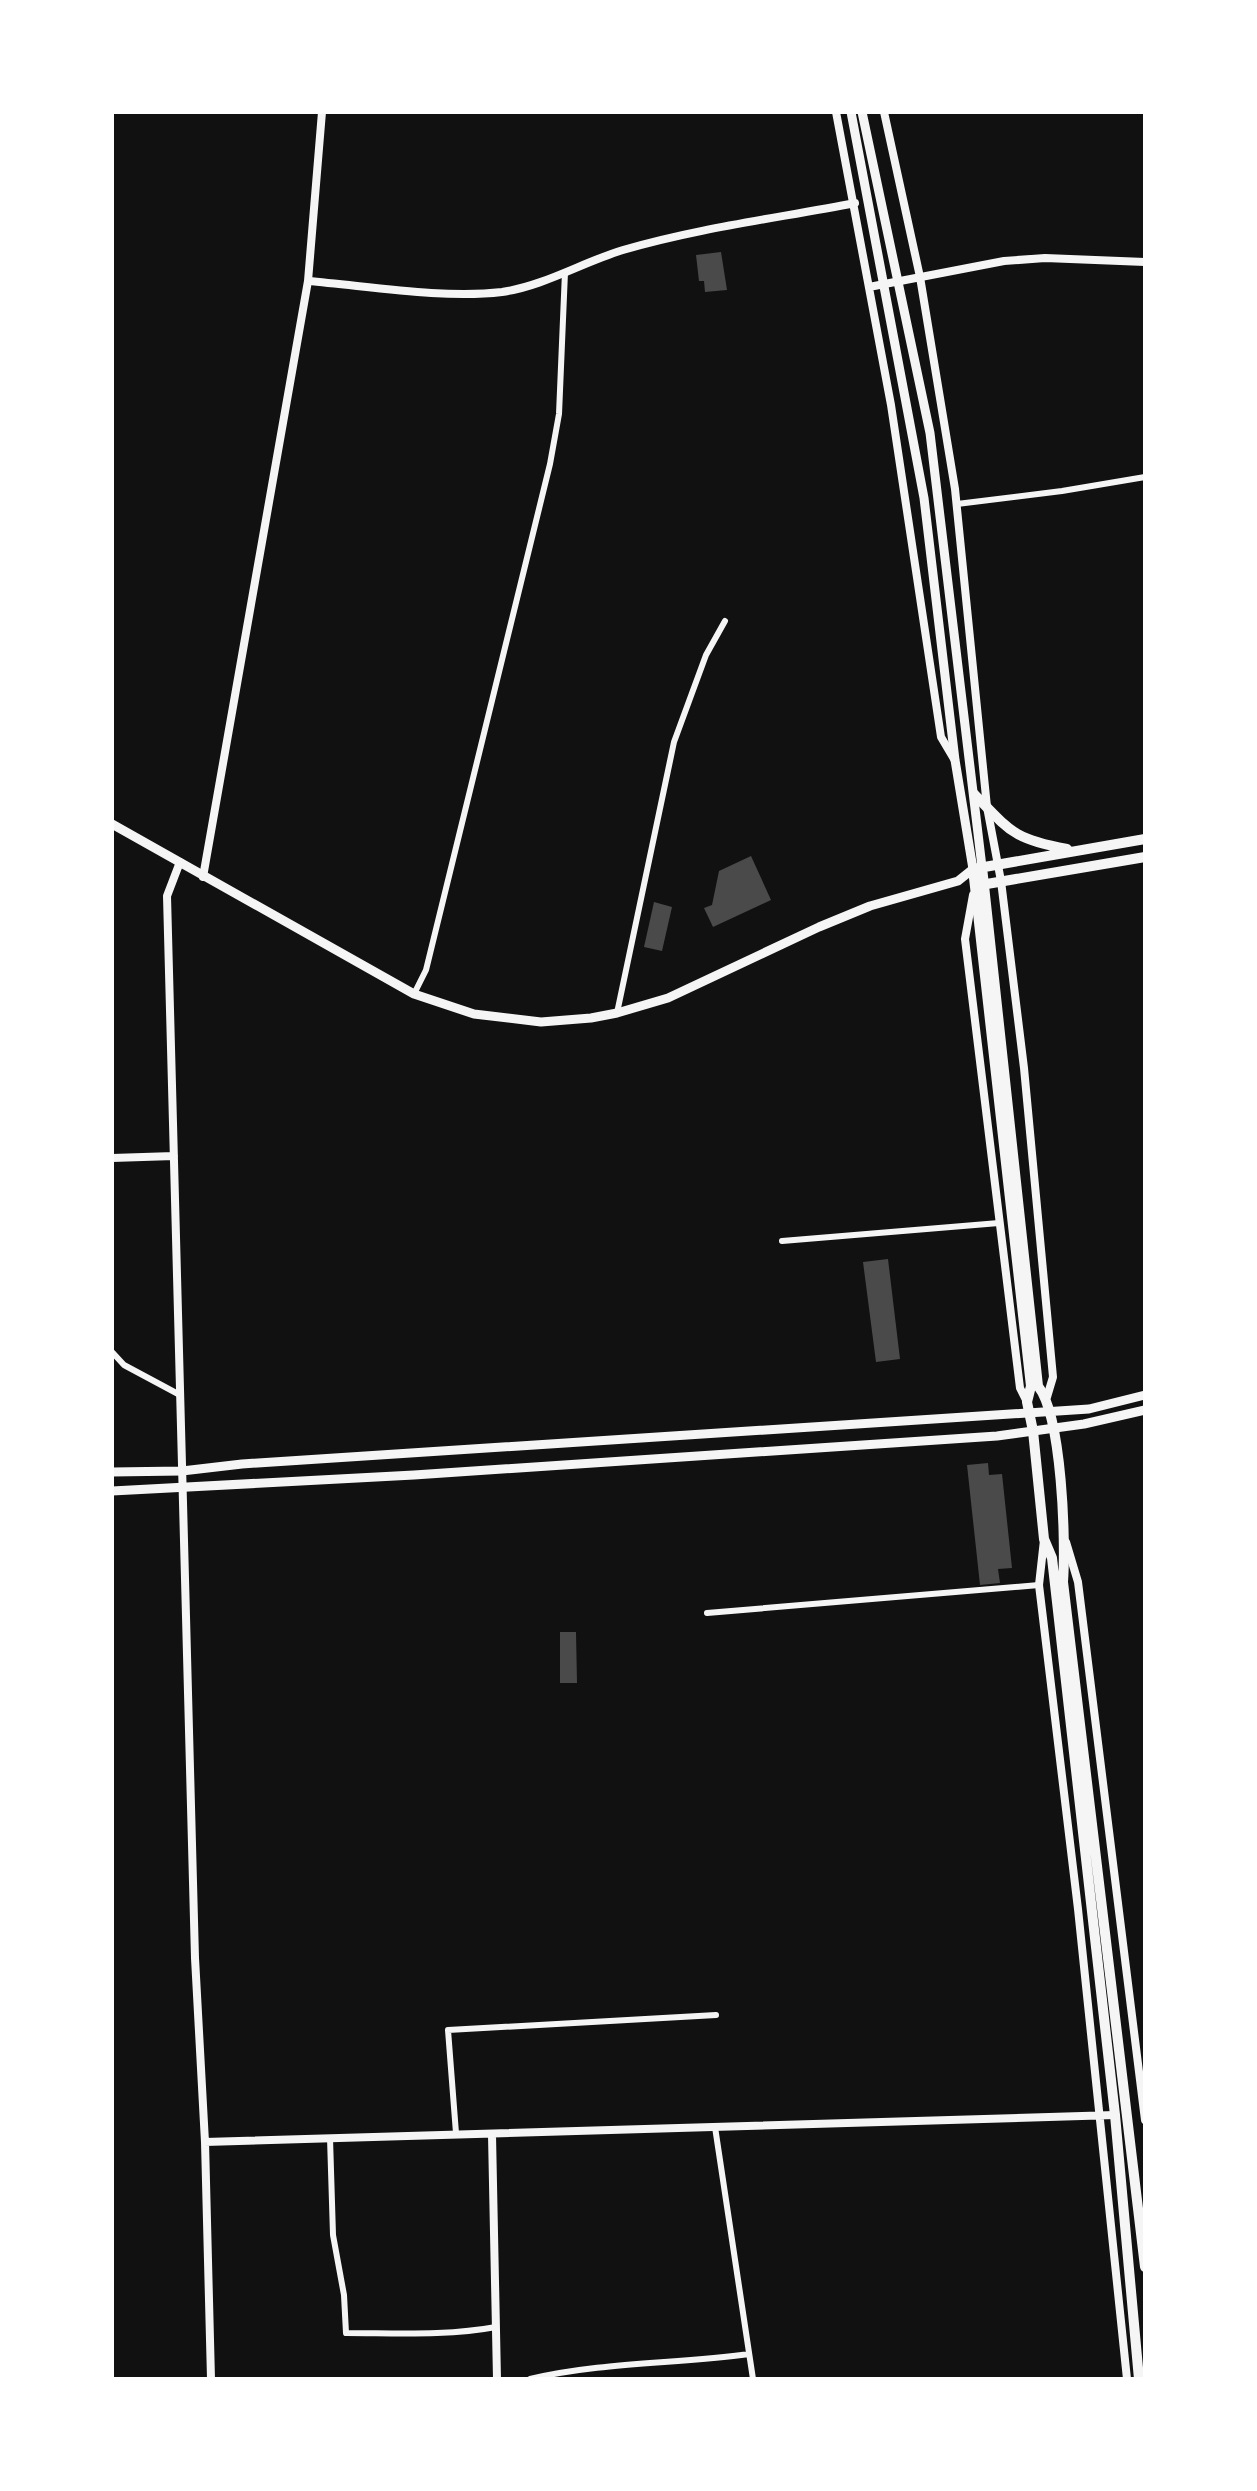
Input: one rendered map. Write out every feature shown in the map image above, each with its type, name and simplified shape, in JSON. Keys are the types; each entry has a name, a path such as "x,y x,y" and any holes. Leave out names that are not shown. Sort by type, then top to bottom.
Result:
{"main road":[{"path":"851,112 924,498 955,760 977,868"},
{"path":"862,112 930,433 974,794 977,868 1038,1386 1047,1397 1054,1428 1066,1541 1063,1582 1142,2206 1145,2267"},
{"path":"974,794 1000,822 1024,839 1077,851"},
{"path":"112,824 414,994 451,1008 511,1020 565,1021 617,1013 693,988 856,912 958,881 977,868 1145,839"},
{"path":"958,881 979,885 1145,857"},
{"path":"979,885 1031,1386 1028,1408 1044,1539 1052,1558 1115,2115 1139,2379"},
{"path":"112,1472 182,1471 242,1464 1028,1408 1050,1411 1089,1409 1145,1395"},
{"path":"112,1491 966,1438 1099,1421 1145,1410"},
{"path":"1038,1474 1058,1472"}],"street":[{"path":"203,877 308,281 322,112"},
{"path":"836,112 891,405 941,737 955,760"},
{"path":"884,112 920,277 957,504 987,807 1001,881 1024,1068 1053,1377 1047,1397"},
{"path":"308,281 453,293 503,292 533,284 621,250 855,203"},
{"path":"869,287 975,264 1018,260 1045,258 1145,262"},
{"path":"414,994 426,970 550,464 559,414 565,271"},
{"path":"957,504 1145,477"},
{"path":"617,1013 674,742 706,655 725,621"},
{"path":"180,862 167,896 195,1958 205,2142 211,2379"},
{"path":"979,885 965,939 1020,1388 1028,1408"},
{"path":"112,1158 174,1156"},
{"path":"782,1241 999,1223"},
{"path":"112,1352 124,1365 180,1395"},
{"path":"1044,1539 1039,1585 1127,2379"},
{"path":"1066,1541 1078,1582 1145,2120"},
{"path":"707,1613 1039,1585"},
{"path":"456,2133 448,2030 716,2015"},
{"path":"205,2142 1115,2115"},
{"path":"715,2127 753,2379"},
{"path":"492,2135 497,2379"},
{"path":"330,2138 334,2243 344,2295 346,2333 463,2331 496,2327"},
{"path":"530,2379 608,2365 677,2363 749,2354"}],"building":[{"path":"721,252 727,290 705,292 704,281 699,281 696,255"},
{"path":"751,856 771,900 713,927 704,908 712,905 719,871"},
{"path":"654,902 672,907 662,951 644,947"},
{"path":"888,1259 900,1359 876,1362 863,1262"},
{"path":"988,1463 989,1475 1002,1474 1012,1568 998,1569 1000,1583 980,1585 967,1465"},
{"path":"560,1632 576,1632 577,1683 560,1683"}]}
